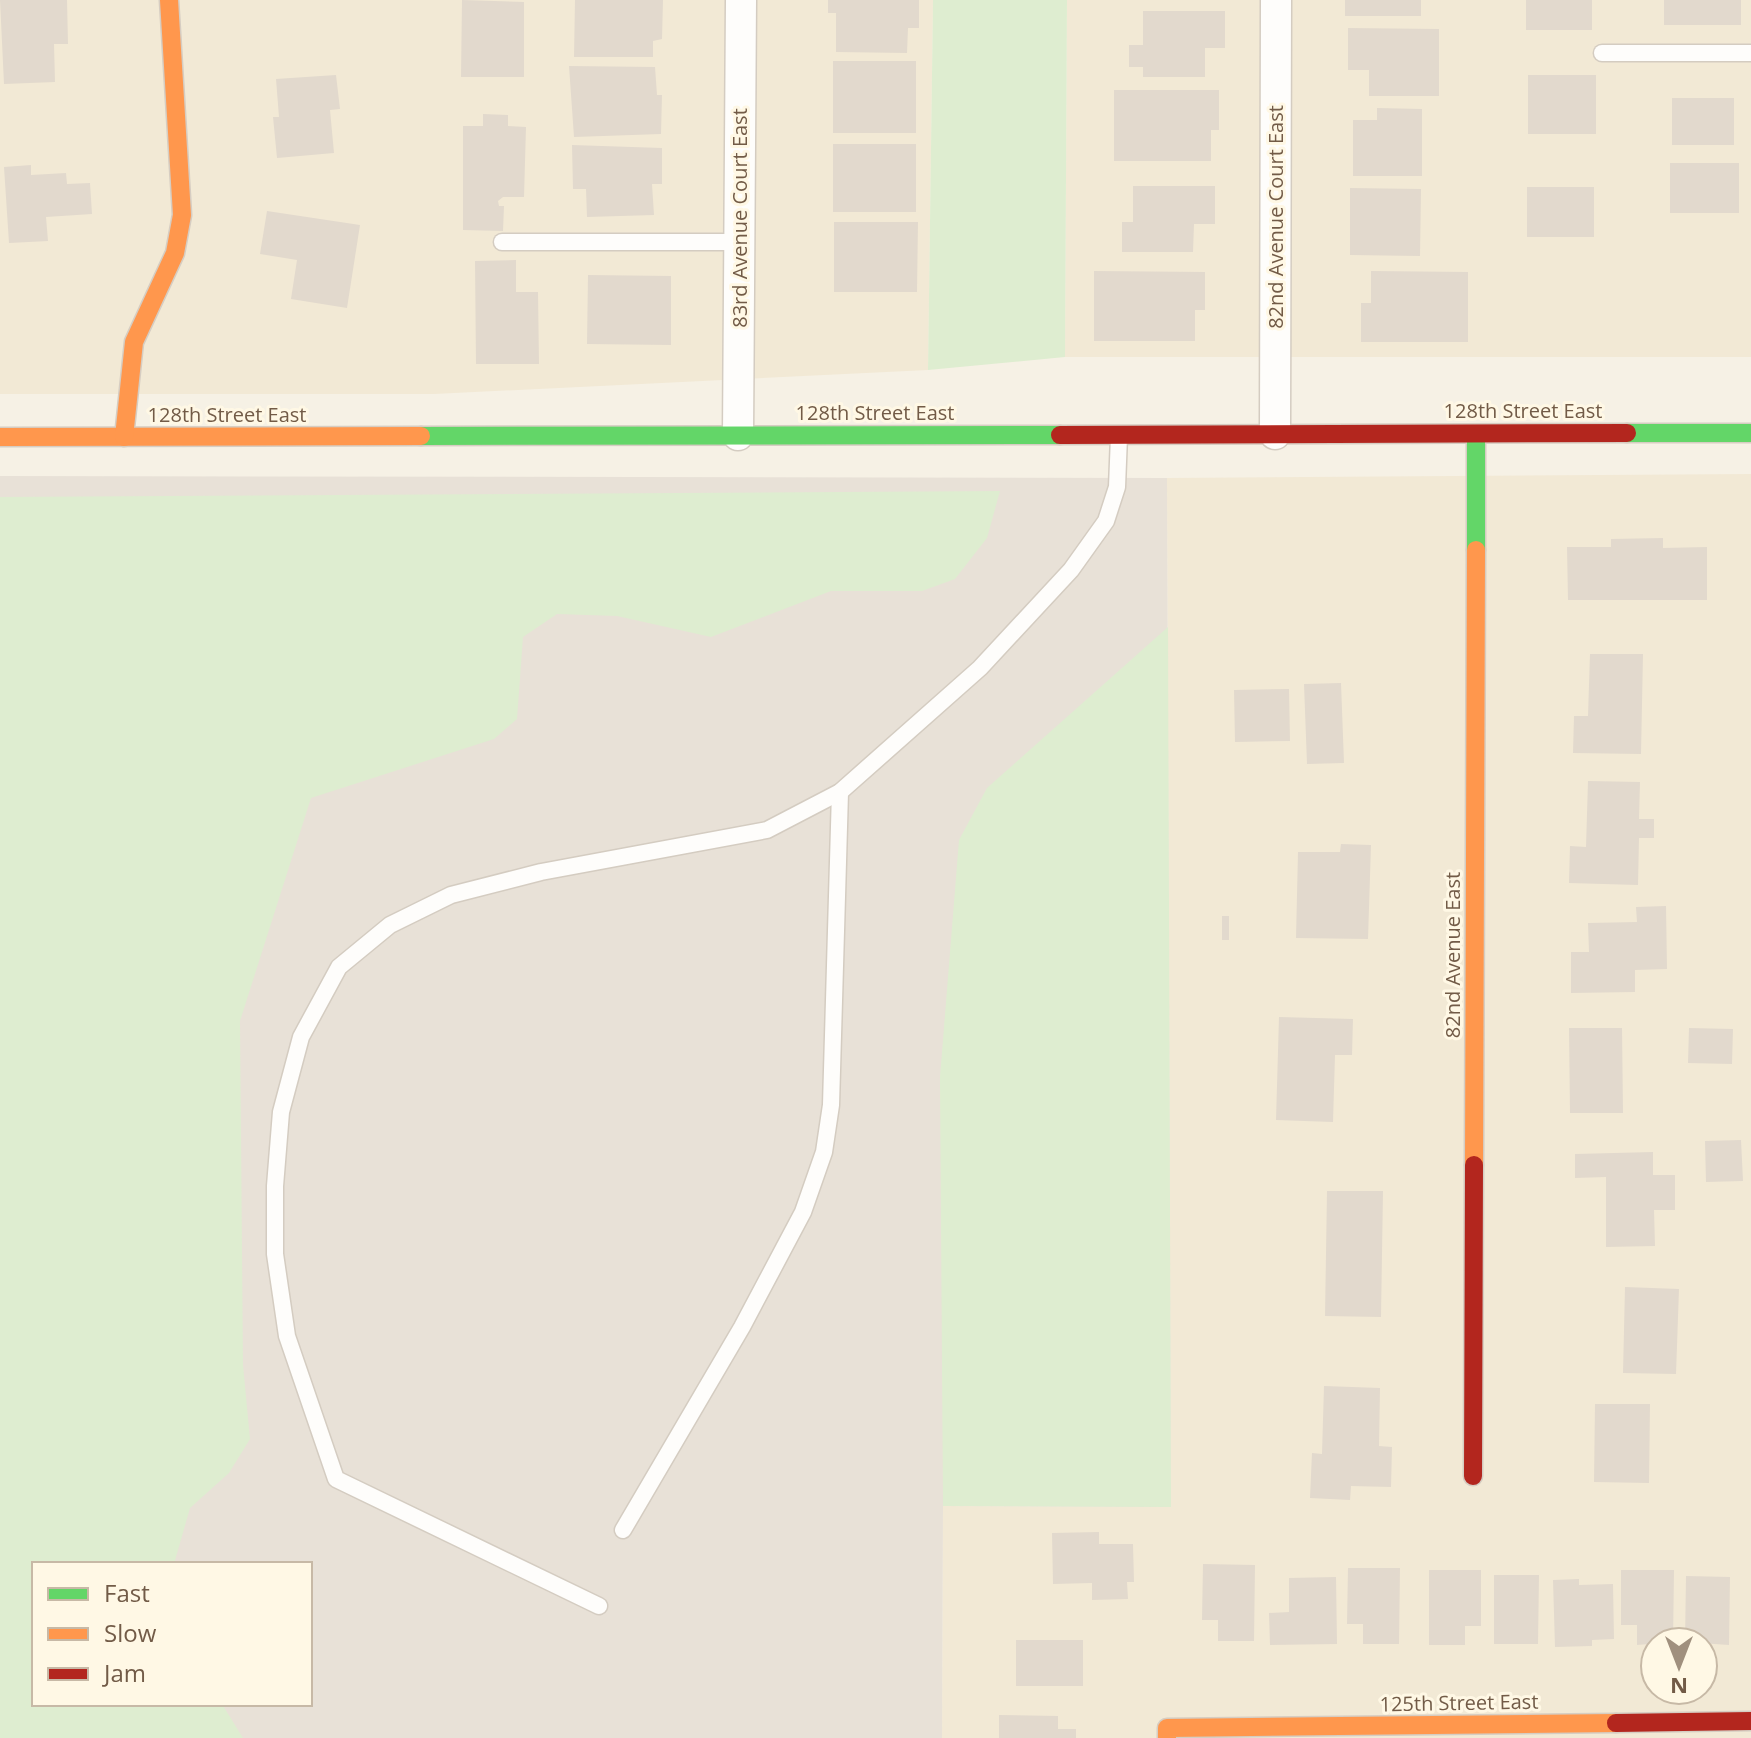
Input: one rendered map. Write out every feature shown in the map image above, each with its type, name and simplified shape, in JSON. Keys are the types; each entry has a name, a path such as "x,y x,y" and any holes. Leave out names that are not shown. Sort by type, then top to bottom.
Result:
{"street":[{"path":"124,437 134,342 175,253 182,215 169,0"},
{"name":"83rd Avenue Court East","path":"738,435 741,0"},
{"name":"82nd Avenue Court East","path":"1275,434 1276,0"},
{"name":"128th Street East","path":"0,437 1751,433"},
{"name":"82nd Avenue East","path":"1473,1476 1476,434"},
{"name":"125th Street East","path":"1167,1733 1751,1721"}],"lane":[{"path":"1602,53 1751,53"},
{"path":"502,242 739,242"},
{"path":"599,1606 336,1479 287,1336 275,1254 275,1186 281,1112 301,1037 339,967 390,925 451,895 541,872 767,830 840,792 980,668 1071,570 1106,521 1117,487 1119,434"},
{"path":"623,1530 776,1263 803,1212 824,1152 831,1105 840,792"}],"shaded area":[{"path":"0,0 933,0 928,370 434,394 0,394"},
{"path":"1067,0 1751,0 1751,357 1065,357"},
{"path":"1751,474 1751,1738 942,1738 943,1506 1171,1507 1167,478"},
{"path":"0,476 1167,478 1171,1507 943,1506 942,1738 0,1738"}],"green space":[{"path":"933,0 1067,0 1065,357 928,370"},
{"path":"1000,491 987,538 955,579 922,591 831,591 711,637 617,616 557,614 523,637 517,719 494,739 311,798 240,1021 243,1365 250,1439 229,1473 190,1508 175,1562 32,1562 32,1706 223,1706 243,1738 0,1738 0,497"},
{"path":"1168,627 1171,1507 943,1506 940,1077 959,840 987,788"}],"building":[{"path":"0,0 67,0 68,44 54,44 55,82 4,84"},
{"path":"462,0 524,2 524,77 461,77"},
{"path":"575,0 663,0 662,39 653,41 653,57 574,57"},
{"path":"828,0 919,0 919,28 908,28 907,53 836,52 836,13 828,13"},
{"path":"1345,0 1421,0 1421,16 1345,16"},
{"path":"1526,0 1592,0 1592,30 1526,30"},
{"path":"1664,0 1741,0 1741,25 1664,25"},
{"path":"1143,11 1225,11 1225,48 1205,48 1205,77 1143,77 1143,67 1129,67 1129,45 1143,45"},
{"path":"1348,28 1439,29 1439,96 1369,96 1369,70 1348,70"},
{"path":"833,61 916,61 916,133 833,133"},
{"path":"569,66 655,67 657,95 662,95 661,134 574,137"},
{"path":"336,75 340,109 330,110 334,153 277,158 273,117 279,117 276,79"},
{"path":"1528,75 1596,75 1596,134 1528,134"},
{"path":"1114,90 1219,90 1219,130 1211,130 1211,161 1114,161"},
{"path":"1672,98 1734,98 1734,145 1672,145"},
{"path":"1377,108 1422,109 1422,176 1353,176 1353,120 1377,120"},
{"path":"483,114 508,115 508,126 526,127 524,197 503,197 498,201 499,206 504,206 503,231 463,230 463,126 483,126"},
{"path":"833,144 916,144 916,212 833,212"},
{"path":"572,145 662,148 662,184 652,184 654,215 587,217 586,189 573,189"},
{"path":"1670,163 1739,163 1739,213 1670,213"},
{"path":"31,165 31,175 66,173 67,184 90,183 92,214 46,217 48,241 9,243 4,167"},
{"path":"1133,186 1215,186 1215,224 1194,224 1193,252 1122,252 1122,222 1133,222"},
{"path":"1527,187 1594,187 1594,237 1527,237"},
{"path":"1350,188 1421,189 1420,256 1350,255"},
{"path":"267,211 360,225 347,308 291,299 297,260 260,254"},
{"path":"834,222 918,222 917,292 834,292"},
{"path":"516,260 516,292 538,292 539,364 476,364 475,261"},
{"path":"1094,271 1205,272 1205,310 1195,310 1195,341 1094,341"},
{"path":"1371,271 1468,272 1468,342 1361,342 1361,303 1371,303"},
{"path":"588,275 671,276 671,345 587,344"},
{"path":"1663,538 1663,548 1707,547 1707,600 1568,600 1567,547 1611,547 1611,539"},
{"path":"1590,654 1643,654 1641,754 1573,753 1574,716 1588,716"},
{"path":"1341,683 1344,763 1307,764 1304,684"},
{"path":"1289,689 1290,741 1235,742 1234,690"},
{"path":"1588,781 1640,782 1639,819 1654,819 1654,838 1639,838 1638,885 1569,883 1570,846 1586,847"},
{"path":"1341,844 1371,845 1368,939 1296,938 1298,852 1340,852"},
{"path":"1666,906 1667,969 1635,970 1635,992 1571,993 1571,952 1589,952 1588,923 1637,922 1636,907"},
{"path":"1222,916 1229,916 1229,940 1222,940"},
{"path":"1279,1017 1353,1019 1352,1055 1335,1055 1333,1122 1276,1120"},
{"path":"1569,1028 1622,1028 1623,1113 1570,1113"},
{"path":"1689,1028 1733,1029 1732,1064 1688,1063"},
{"path":"1741,1140 1743,1181 1706,1182 1705,1141"},
{"path":"1653,1152 1653,1175 1675,1175 1675,1210 1654,1210 1655,1246 1606,1247 1606,1177 1575,1178 1575,1154"},
{"path":"1327,1191 1383,1191 1381,1317 1325,1316"},
{"path":"1625,1287 1679,1289 1676,1374 1623,1373"},
{"path":"1324,1386 1380,1388 1379,1446 1392,1447 1391,1487 1351,1486 1350,1500 1310,1498 1312,1453 1322,1454"},
{"path":"1595,1404 1650,1404 1649,1483 1594,1482"},
{"path":"1099,1532 1099,1544 1133,1544 1134,1582 1127,1582 1128,1599 1092,1600 1092,1583 1053,1584 1052,1533"},
{"path":"1203,1564 1255,1565 1254,1641 1218,1641 1218,1620 1202,1620"},
{"path":"1348,1568 1400,1568 1399,1644 1363,1644 1363,1624 1347,1624"},
{"path":"1429,1570 1481,1570 1481,1626 1465,1626 1465,1645 1429,1645"},
{"path":"1621,1570 1674,1570 1673,1626 1639,1626 1637,1645 1637,1625 1621,1625"},
{"path":"1494,1575 1539,1575 1538,1644 1494,1644"},
{"path":"1686,1576 1730,1577 1729,1645 1719,1644 1719,1626 1685,1626"},
{"path":"1336,1577 1337,1644 1270,1645 1269,1613 1289,1612 1289,1578"},
{"path":"1579,1579 1579,1585 1613,1584 1614,1639 1592,1640 1592,1646 1555,1647 1553,1580"},
{"path":"1016,1640 1083,1640 1083,1686 1016,1686"},
{"path":"999,1715 1058,1716 1058,1729 1076,1729 1076,1738 999,1738"}],"traffic: fast":[{"path":"1627,433 1751,433"},
{"path":"1476,434 1476,550"},
{"path":"421,436 1060,435"}],"traffic: slow":[{"path":"124,437 134,342 175,253 182,215 169,0"},
{"path":"0,437 421,436"},
{"path":"1474,1165 1476,550"},
{"path":"1167,1738 1167,1728 1616,1723"}],"traffic: jam":[{"path":"1060,435 1627,433"},
{"path":"1473,1476 1474,1165"},
{"path":"1616,1723 1751,1721"}]}
